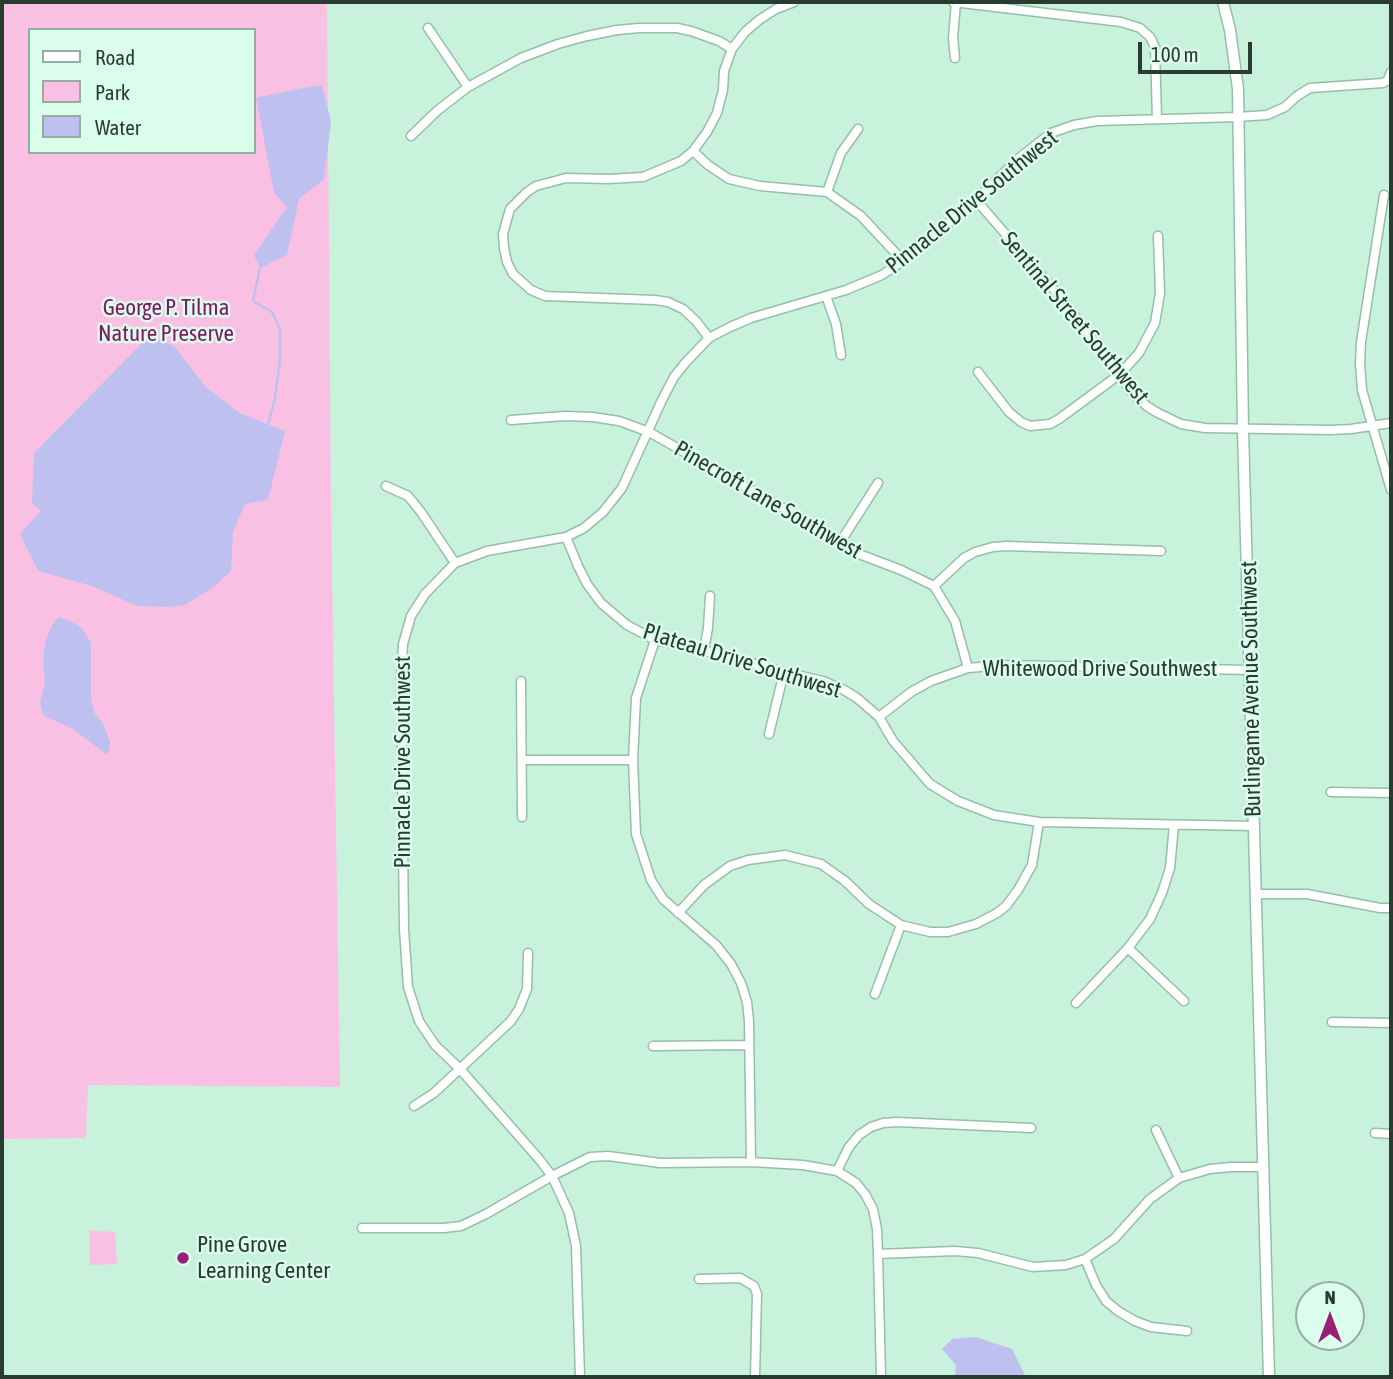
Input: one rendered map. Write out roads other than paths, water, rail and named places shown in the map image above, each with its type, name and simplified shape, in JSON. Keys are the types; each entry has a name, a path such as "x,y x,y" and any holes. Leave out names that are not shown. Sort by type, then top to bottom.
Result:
{"street":[{"path":"709,338 683,309 668,302 545,296 531,290 513,274 507,262 503,234 510,209 527,191 536,186 566,178 643,177 681,161 693,151 717,113 723,90 724,71 732,49 759,20 794,2"},
{"path":"955,58 954,2 1121,22 1140,28 1150,37 1155,47 1157,119"},
{"name":"Burlingame Avenue Southwest","path":"1223,2 1235,60 1238,117 1269,1377"},
{"path":"428,28 468,87"},
{"path":"411,136 438,110 468,87 521,58 587,36 639,28 677,28 719,41 732,49"},
{"name":"Pinnacle Drive Southwest","path":"580,1377 576,1246 569,1213 552,1176 460,1069 435,1045 419,1021 408,987 404,929 401,678 403,644 411,617 425,594 455,564 487,551 566,537 593,520 614,500 622,488 674,377 709,338 751,318 846,290 882,275 903,261 976,200 1018,159 1051,133 1097,121 1267,115 1285,107 1310,88 1383,83 1388,80 1391,72"},
{"path":"827,192 841,153 858,129"},
{"path":"693,151 729,179 760,186 827,192 861,216 903,261"},
{"path":"1384,195 1360,363 1362,390 1391,490"},
{"name":"Sentinal Street Southwest","path":"976,200 1062,299 1134,395 1148,407 1181,424 1205,428 1330,430 1391,423"},
{"path":"978,372 1009,412 1030,426 1050,424 1059,419 1119,374 1139,353 1155,323 1160,293 1158,236"},
{"path":"826,296 836,324 841,355"},
{"name":"Pinecroft Lane Southwest","path":"511,420 593,417 620,421 649,432 841,541 859,554 934,586"},
{"path":"841,541 878,483"},
{"path":"386,486 408,496 455,564"},
{"name":"Plateau Drive Southwest","path":"566,537 587,584 601,603 627,625 655,639 824,681 844,690 879,717 905,757 930,784 958,801 994,815 1039,822 1254,826"},
{"path":"968,668 955,621 934,586 964,558 975,552 1007,546 1161,551"},
{"path":"704,650 710,596"},
{"path":"655,639 636,698 633,760 636,834 652,880 663,899 716,945 741,983 749,1021 751,1162"},
{"name":"Whitewood Drive Southwest","path":"879,717 911,692 931,681 968,668 1002,665 1250,670"},
{"path":"769,734 784,672"},
{"path":"521,681 522,817"},
{"path":"522,760 633,760"},
{"path":"1331,792 1391,793"},
{"path":"678,913 704,885 730,866 748,860 785,855 821,864 845,881 869,904 901,925 930,932 948,932 976,924 1006,906 1032,865 1039,822"},
{"path":"1076,1003 1128,948 1150,919 1170,868 1174,825"},
{"path":"1256,894 1307,894 1391,908"},
{"path":"875,993 901,925"},
{"path":"1128,948 1184,1001"},
{"path":"414,1106 434,1093 460,1069 503,1029 519,1009 527,989 528,953"},
{"path":"1332,1022 1391,1023"},
{"path":"653,1046 748,1045"},
{"path":"837,1171 849,1147 859,1135 883,1123 1031,1128"},
{"path":"1156,1130 1179,1178"},
{"path":"1375,1133 1391,1134"},
{"path":"362,1228 461,1226 590,1157 608,1156 660,1163 751,1162 803,1165 837,1171 856,1183 873,1209 877,1229 881,1377"},
{"path":"878,1254 955,1251 978,1253 1033,1267 1066,1265 1085,1259 1114,1239 1150,1199 1179,1178 1210,1169 1263,1167"},
{"path":"1085,1259 1106,1301 1118,1311 1151,1327 1187,1331"},
{"path":"699,1279 740,1278 754,1286 757,1294 755,1377"}],"water":[{"path":"322,85 331,122 324,179 299,199 287,255 260,268 254,255 287,207 274,193 256,98"},
{"path":"149,336 174,346 206,387 240,413 285,431 268,500 245,504 233,532 231,571 215,586 185,605 168,607 137,606 92,586 38,571 20,534 41,511 32,503 34,453"},
{"path":"60,617 78,625 91,643 91,699 95,714 103,723 110,742 106,754 73,729 43,715 40,702 45,684 45,643 50,629"},
{"path":"976,1337 1012,1349 1026,1377 955,1377 956,1365 942,1349 952,1339"}],"waterway":[{"path":"260,268 253,301 272,312 280,329 280,361 268,425"}],"place":[{"name":"Pine Grove Learning Center","path":"183,1258"}],"park label":[{"name":"George P. Tilma Nature Preserve","path":"166,321"}]}
